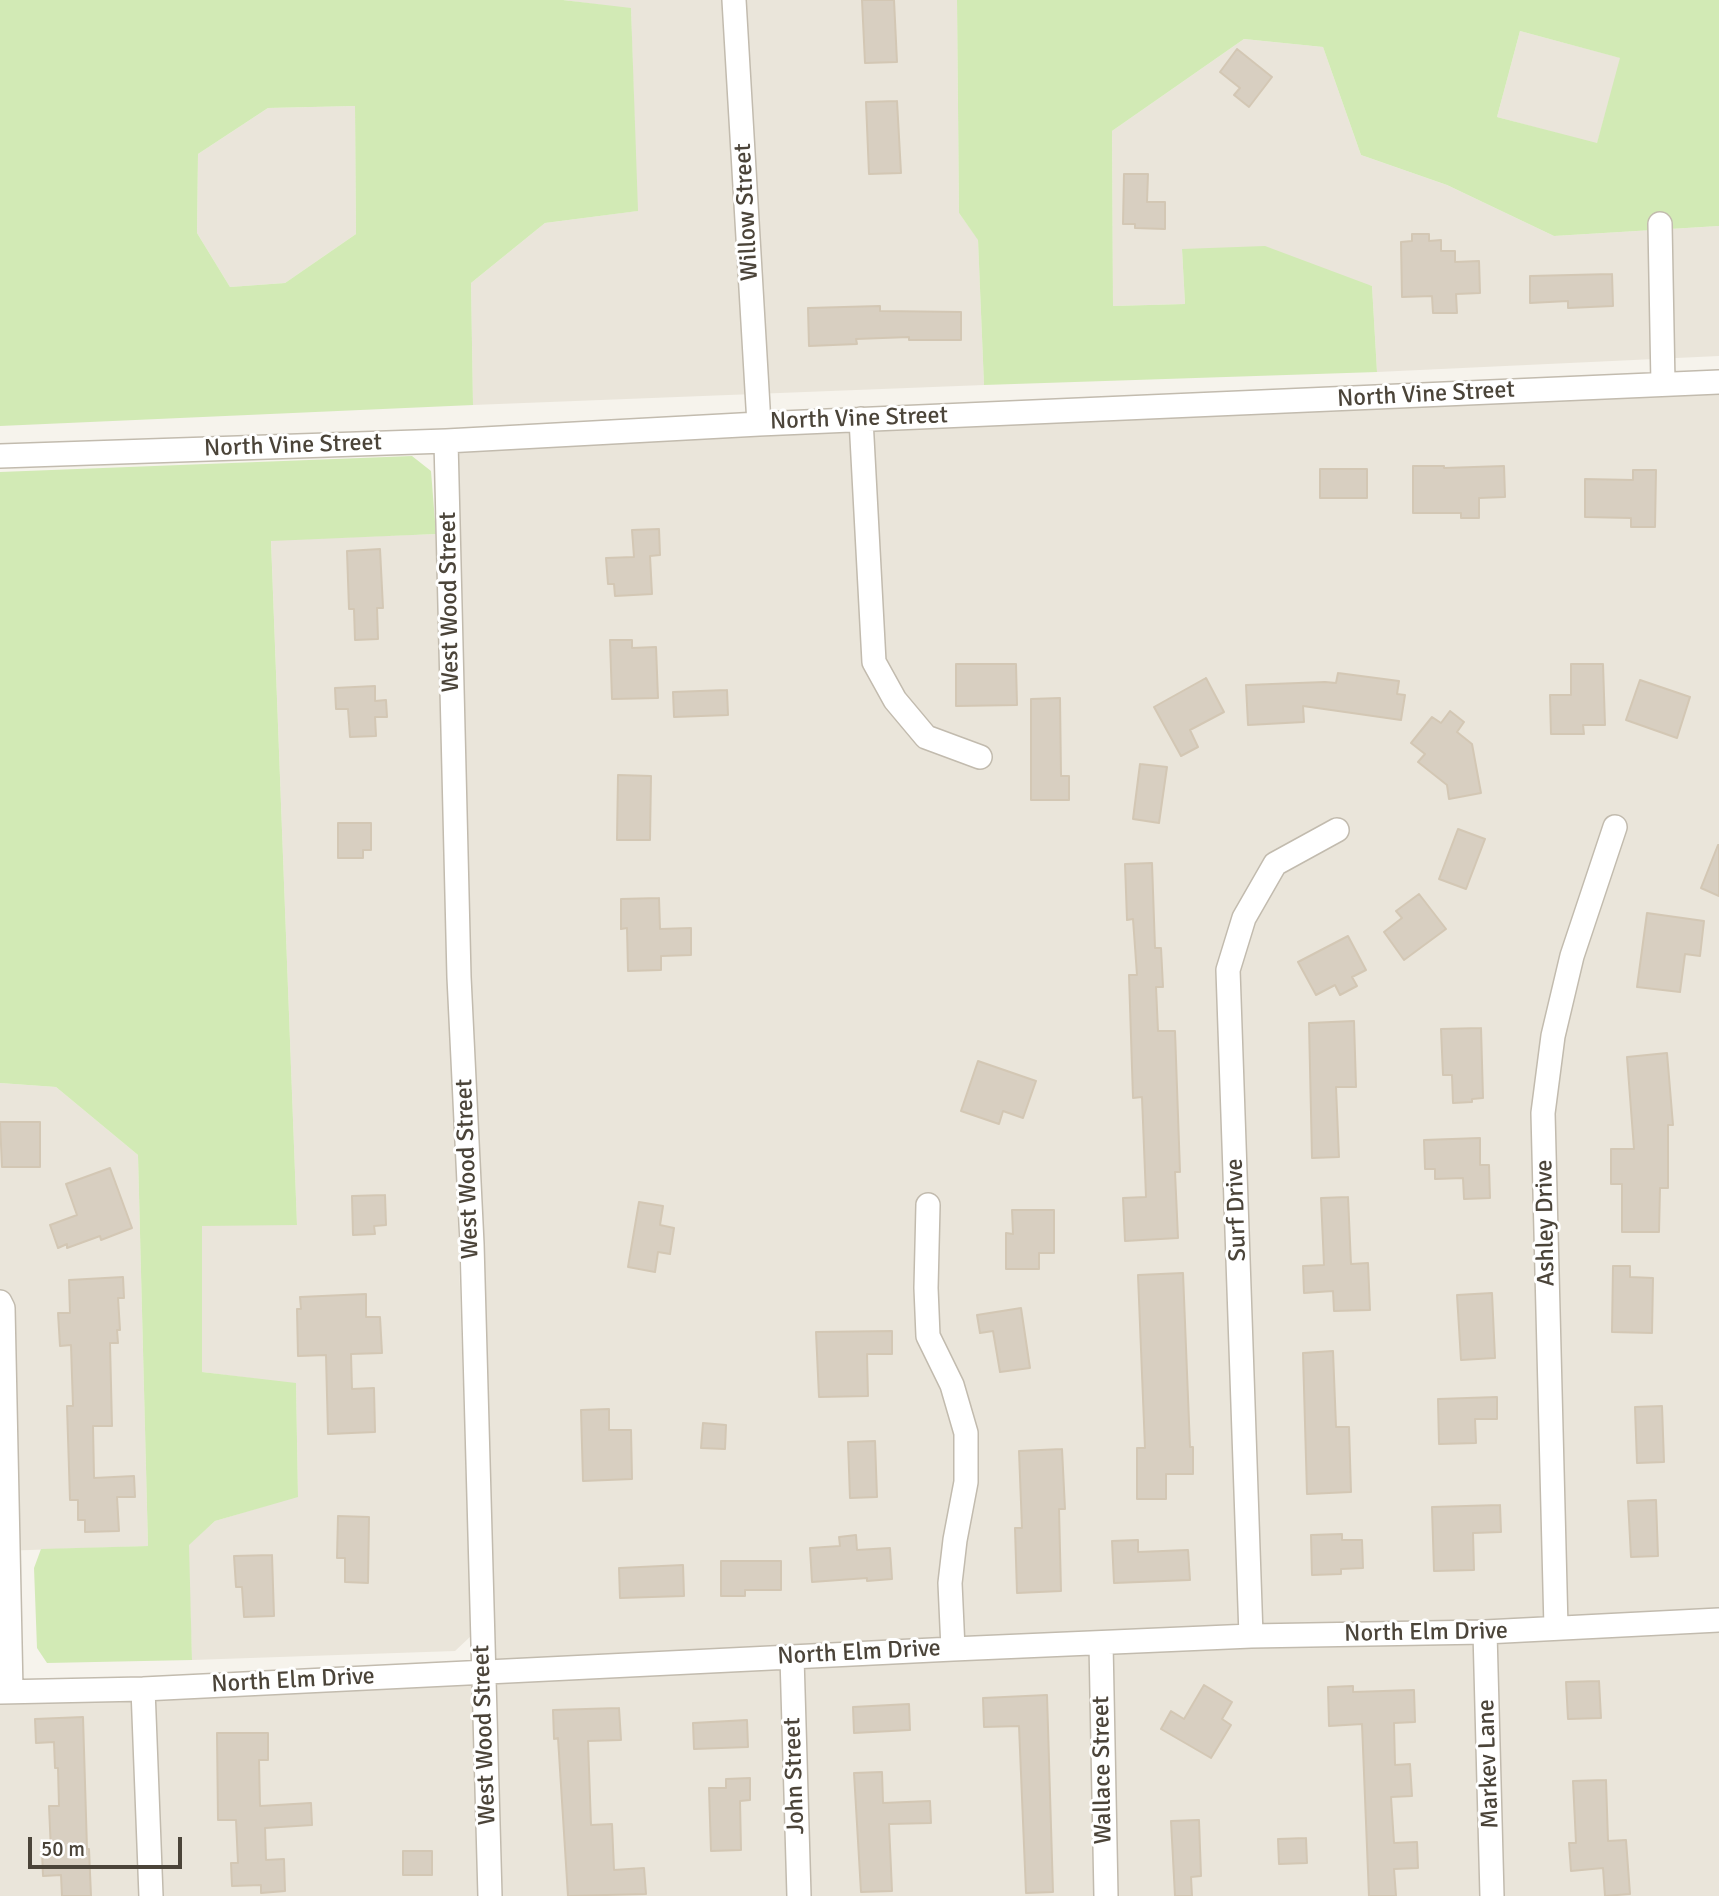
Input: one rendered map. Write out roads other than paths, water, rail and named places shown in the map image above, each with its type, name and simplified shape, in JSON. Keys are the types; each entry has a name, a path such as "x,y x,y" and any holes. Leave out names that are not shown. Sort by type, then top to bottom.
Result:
{"street":[{"name":"Willow Street","path":"734,0 759,424"},
{"path":"1660,224 1663,384"},
{"name":"North Vine Street","path":"0,456 446,441 861,419 1719,382"},
{"path":"861,419 874,662 895,700 926,737 980,757"},
{"name":"West Wood Street","path":"446,441 459,977 472,1244 490,1896"},
{"name":"Ashley Drive","path":"1556,1628 1543,1114 1553,1036 1572,956 1615,827"},
{"name":"Surf Drive","path":"1251,1636 1228,970 1244,918 1275,864 1337,830"},
{"path":"928,1205 926,1288 929,1336 953,1385 966,1433 967,1482 955,1540 950,1583 953,1648"},
{"path":"0,1302 3,1308 5,1691"},
{"name":"North Elm Drive","path":"5,1691 143,1689 953,1648 1251,1636 1485,1632 1719,1620"},
{"name":"Markev Lane","path":"1485,1632 1492,1896"},
{"name":"Wallace Street","path":"1101,1643 1106,1896"},
{"name":"John Street","path":"792,1657 799,1896"},
{"path":"143,1689 151,1896"}]}
